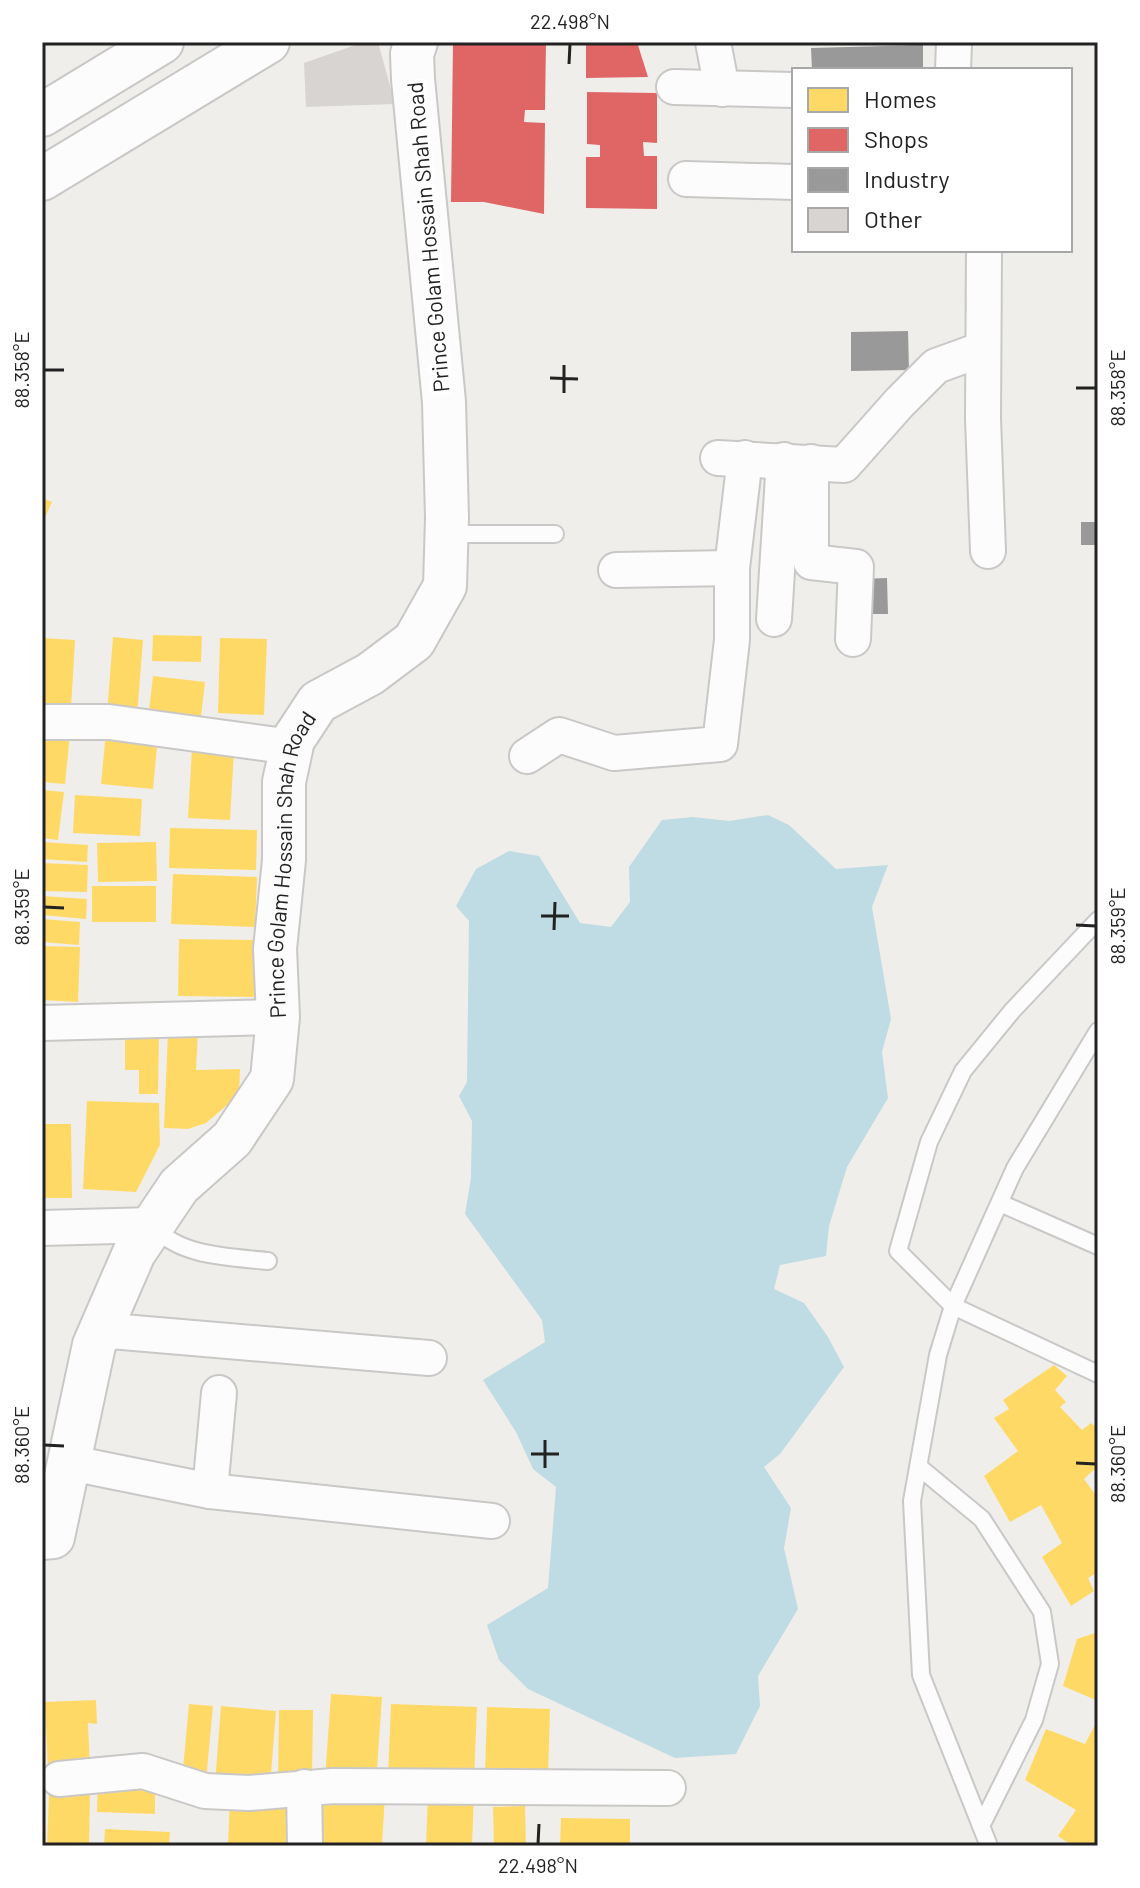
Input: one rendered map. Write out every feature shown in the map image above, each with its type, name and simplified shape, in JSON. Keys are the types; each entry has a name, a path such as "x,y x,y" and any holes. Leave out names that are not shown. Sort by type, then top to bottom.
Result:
{"street":[{"path":"42,115 162,42"},
{"path":"42,179 268,42"},
{"path":"713,42 722,89"},
{"path":"953,68 954,42"},
{"name":"Prince Golam Hossain Shah Road","path":"42,1538 53,1537 99,1330 134,1253 179,1186 232,1139 272,1079 278,1017 275,949 284,860 284,782 293,740 318,702 370,674 414,641 445,586 444,402 413,46"},
{"path":"674,87 792,90"},
{"path":"686,179 792,182"},
{"path":"984,252 983,419 988,551"},
{"path":"527,756 559,735 614,753 720,744 732,640 731,458 844,465 936,366 983,349"},
{"path":"774,619 797,461"},
{"path":"797,461 811,562 856,567 853,639"},
{"path":"616,570 732,568"},
{"path":"42,722 109,722 292,747"},
{"path":"42,1023 278,1017"},
{"path":"42,1228 153,1225"},
{"path":"99,1330 429,1358"},
{"path":"210,1491 219,1393"},
{"path":"71,1463 210,1491 492,1521"},
{"path":"59,1779 143,1771 205,1791 249,1793 304,1787 668,1788"},
{"path":"304,1787 305,1846"}],"lane":[{"path":"447,534 555,534"},
{"path":"1098,920 1012,1011 963,1071 929,1142 898,1251 953,1306 1098,1374"},
{"path":"989,1846 921,1675 912,1501 938,1355 953,1306 1015,1168 1098,1031"},
{"path":"1000,1203 1098,1246"},
{"path":"153,1225 166,1240 206,1253 268,1261"},
{"path":"919,1467 982,1519 1042,1612 1050,1664 1034,1720 981,1826"}],"water":[{"path":"768,815 789,825 836,869 888,865 872,907 891,1019 882,1052 888,1098 847,1167 829,1226 826,1256 780,1265 774,1289 804,1303 844,1367 780,1454 764,1467 791,1508 784,1548 798,1609 758,1676 760,1706 736,1754 675,1758 528,1689 499,1660 487,1625 548,1588 556,1487 533,1469 516,1432 483,1380 545,1342 542,1320 465,1214 471,1178 472,1121 459,1096 467,1082 469,921 456,906 476,869 509,851 539,856 580,923 611,927 630,902 629,867 662,820 693,817 729,821"}],"building: Homes":[{"path":"42,498 52,502 42,524"},
{"path":"153,635 202,636 201,662 152,661"},
{"path":"113,637 143,640 137,716 107,714"},
{"path":"42,638 75,640 71,709 42,708"},
{"path":"220,638 267,639 264,715 218,713"},
{"path":"153,676 205,682 200,725 148,719"},
{"path":"42,730 70,734 65,784 42,782"},
{"path":"106,731 158,736 153,789 101,784"},
{"path":"192,749 234,751 230,820 188,818"},
{"path":"42,790 64,792 58,840 42,838"},
{"path":"75,795 142,799 140,836 73,833"},
{"path":"170,828 257,830 256,870 169,868"},
{"path":"42,842 88,845 87,862 42,859"},
{"path":"156,842 157,881 98,882 97,843"},
{"path":"42,863 88,865 87,892 42,891"},
{"path":"173,874 257,877 255,927 171,924"},
{"path":"92,886 156,886 156,922 92,922"},
{"path":"42,896 87,899 86,919 42,915"},
{"path":"42,919 80,922 79,945 42,942"},
{"path":"179,939 261,940 260,997 178,996"},
{"path":"42,946 80,947 78,1002 42,1000"},
{"path":"125,1031 159,1032 158,1094 139,1094 139,1070 125,1070"},
{"path":"168,1031 198,1032 196,1070 240,1069 239,1095 206,1123 188,1129 164,1128"},
{"path":"87,1101 159,1103 160,1145 136,1192 83,1189"},
{"path":"42,1124 71,1124 72,1198 42,1198"},
{"path":"1054,1365 1067,1376 1055,1390 1066,1402 1060,1407 1082,1430 1091,1423 1098,1429 1098,1466 1084,1479 1098,1498 1098,1572 1088,1578 1094,1591 1071,1606 1042,1557 1062,1543 1041,1505 1010,1522 984,1476 1018,1451 994,1418 1009,1409 1003,1400"},
{"path":"1098,1632 1098,1701 1063,1686 1077,1639"},
{"path":"331,1694 382,1697 376,1783 325,1779"},
{"path":"96,1700 97,1724 88,1723 90,1771 48,1773 45,1702"},
{"path":"189,1704 213,1706 206,1781 182,1779"},
{"path":"391,1704 477,1707 474,1780 388,1777"},
{"path":"221,1706 276,1711 270,1787 215,1783"},
{"path":"487,1707 550,1709 548,1777 485,1774"},
{"path":"279,1710 313,1710 312,1777 278,1777"},
{"path":"1098,1719 1098,1846 1073,1846 1058,1836 1076,1810 1025,1780 1046,1729 1085,1744"},
{"path":"98,1777 155,1778 155,1814 97,1812"},
{"path":"313,1789 385,1794 382,1846 310,1846"},
{"path":"49,1793 90,1794 89,1846 47,1846"},
{"path":"428,1793 474,1794 472,1846 426,1846"},
{"path":"230,1797 297,1799 295,1845 228,1844"},
{"path":"525,1806 526,1846 494,1846 493,1807"},
{"path":"561,1818 630,1819 630,1846 560,1846"},
{"path":"105,1829 170,1832 169,1846 104,1846"}],"building: Shops":[{"path":"453,42 546,42 545,110 525,110 524,122 545,123 544,214 484,202 451,202"},
{"path":"586,42 637,42 648,77 586,78"},
{"path":"587,92 657,93 657,143 643,142 644,156 657,156 657,209 586,208 586,157 600,157 600,145 587,144"}],"building: Industry":[{"path":"923,45 923,68 812,68 811,48"},
{"path":"908,331 909,370 851,371 851,332"},
{"path":"1081,522 1098,522 1098,545 1081,545"},
{"path":"887,578 888,614 860,614 859,579"}],"building: Other":[{"path":"364,42 378,42 395,104 306,107 304,63"}]}
